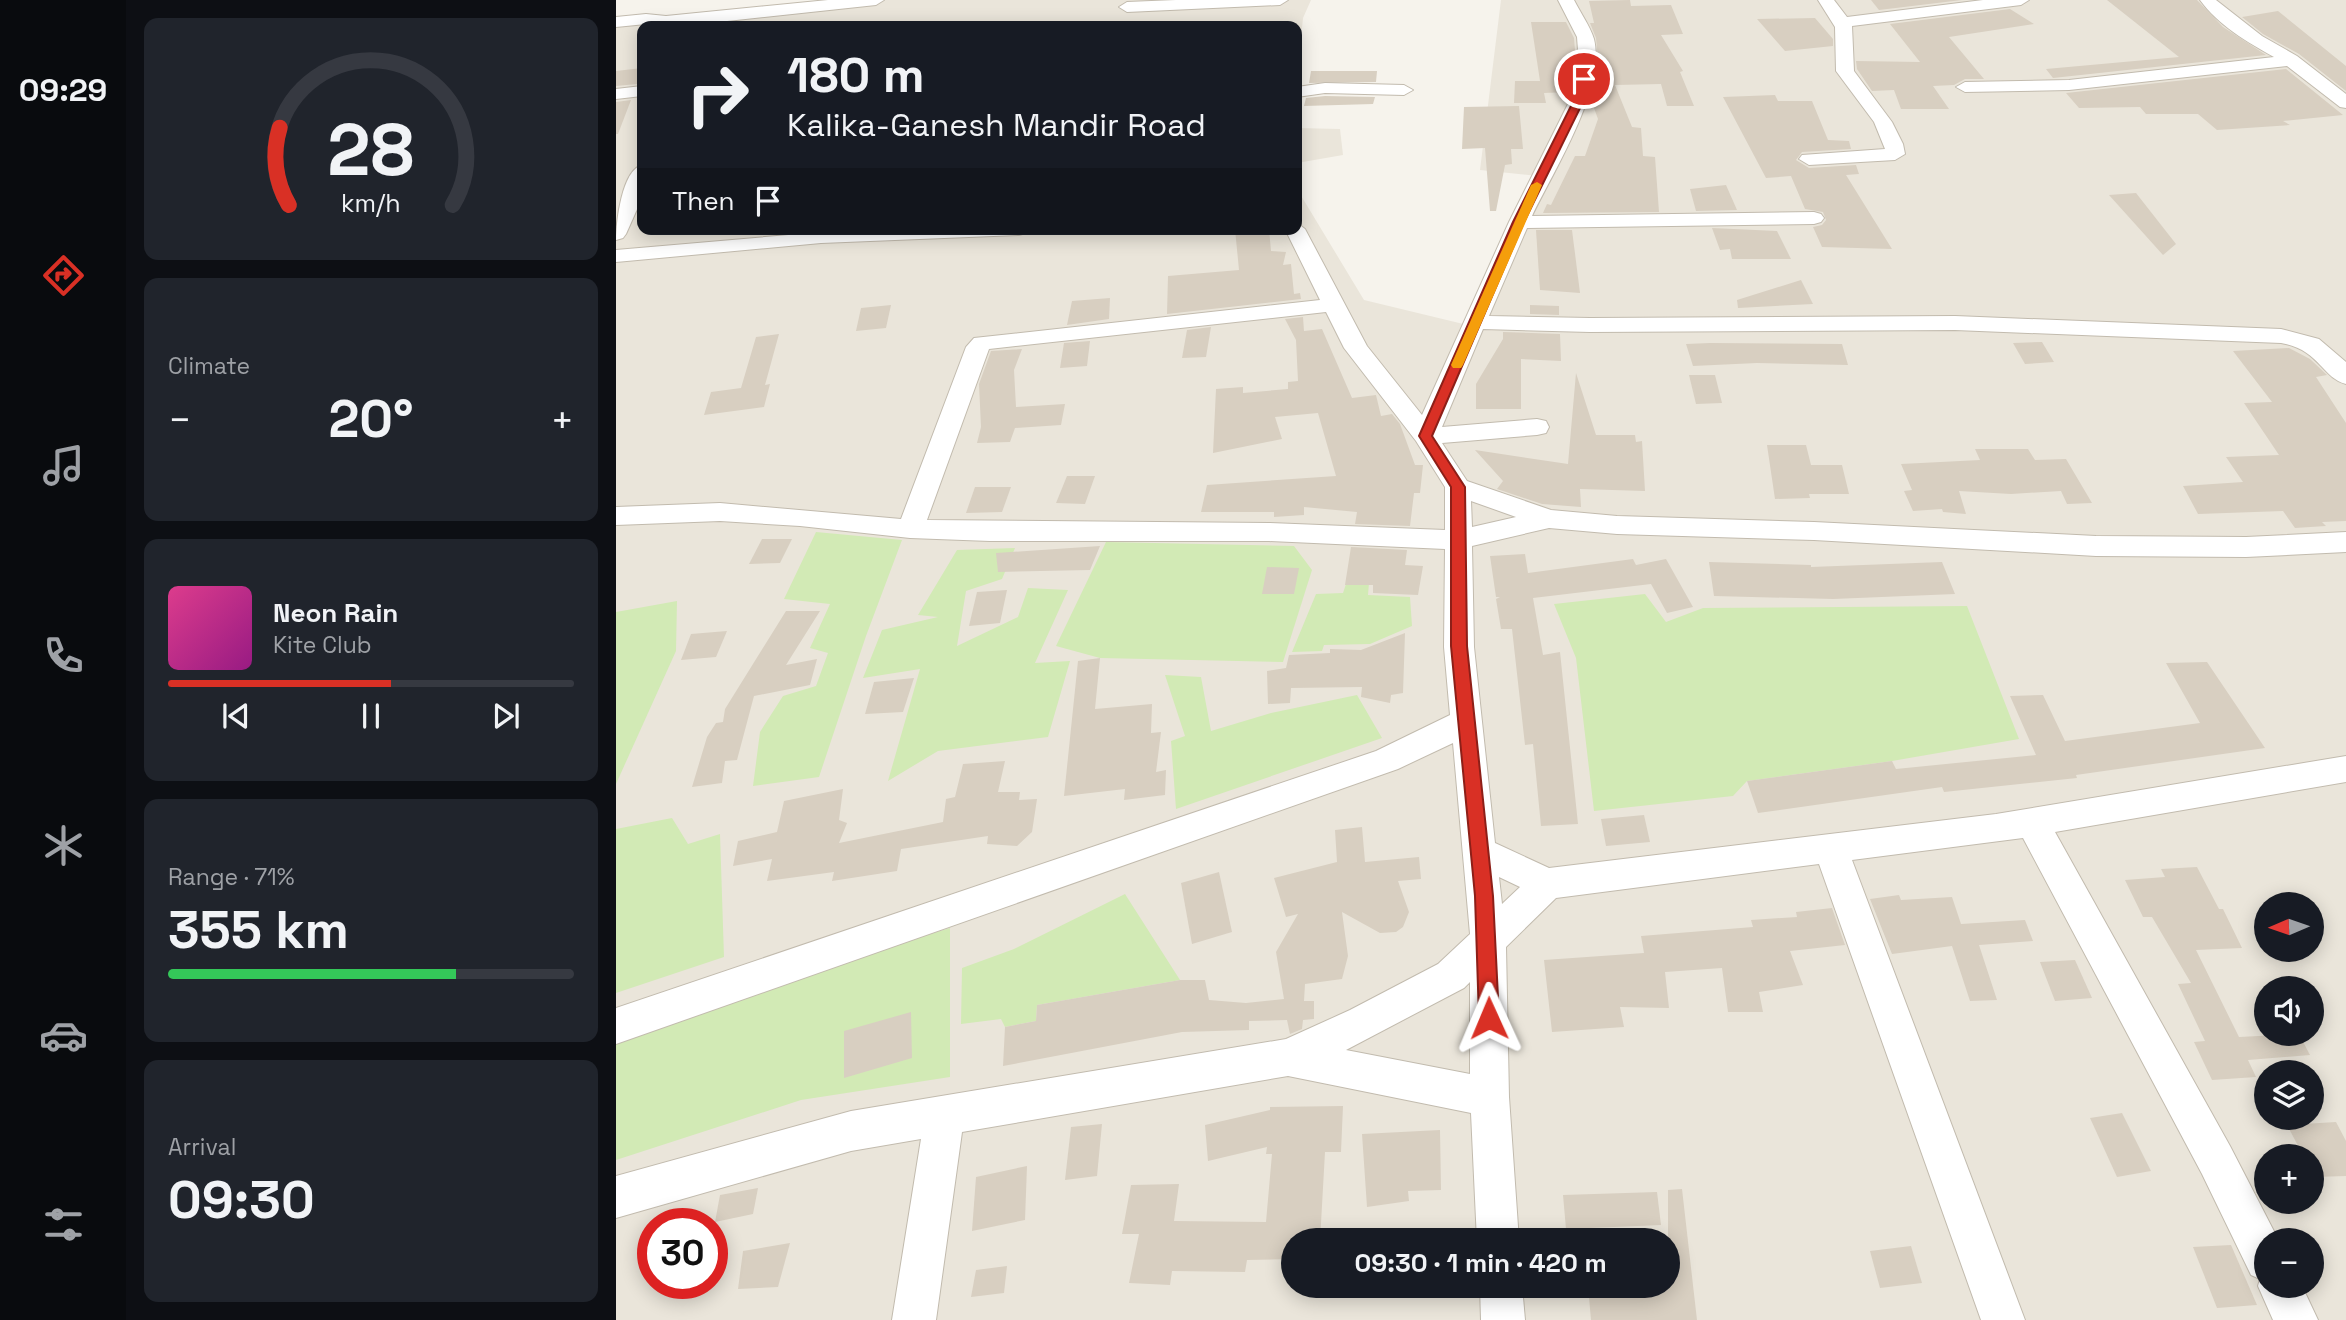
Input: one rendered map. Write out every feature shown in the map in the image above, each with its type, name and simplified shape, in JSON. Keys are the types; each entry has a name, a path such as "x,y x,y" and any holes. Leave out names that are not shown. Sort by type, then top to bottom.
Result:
{"street":[{"path":"688,21 792,4 880,0"},
{"path":"1131,21 1126,3 1280,0"},
{"path":"1425,436 1518,222 1581,96 1588,63 1585,37 1566,0"},
{"path":"1809,159 1895,155 1895,148 1882,123 1844,71 1847,39 1844,22 1826,0"},
{"path":"1844,22 2021,0"},
{"path":"2208,0 2217,11 2256,40 2291,60 2346,103"},
{"path":"616,22 637,23"},
{"path":"1965,87 2069,85 2291,60"},
{"path":"1302,91 1325,88 1404,90"},
{"path":"616,94 637,92"},
{"path":"616,234 624,221 637,185"},
{"path":"1518,222 1814,218"},
{"path":"616,256 870,235"},
{"path":"1298,235 1356,348 1425,436 1458,487 1459,646 1488,939 1490,1097 1497,1228"},
{"path":"910,529 982,342 1332,305"},
{"path":"1476,322 1590,325 1955,323 2281,336 2305,339 2325,354 2346,377"},
{"path":"1425,436 1537,428"},
{"path":"1458,487 1549,519 1617,525 1814,531 2096,546 2246,547 2346,542"},
{"path":"616,516 720,512 800,517 910,529 1004,532 1269,532 1457,540 1549,519"},
{"path":"616,1026 1387,760 1465,722"},
{"path":"1480,852 1547,884 2032,822 2346,769"},
{"path":"2032,822 2216,1160 2254,1237"},
{"path":"1830,847 2003,1320"},
{"path":"616,1196 852,1131 1288,1057 1363,1023 1451,976 1547,884"},
{"path":"1288,1057 1490,1097"},
{"path":"914,1320 945,1115"},
{"path":"1502,1298 1503,1320"},
{"path":"2285,1298 2296,1320"}],"shaded area":[{"path":"829,0 1311,0 1302,28 1302,21 650,21"},
{"path":"1501,0 2346,0 2346,1320 616,1320 616,25 637,23 637,235 1302,235 1302,197 1364,300 1484,329 1548,177 1480,170"},
{"path":"1302,128 1340,129 1343,155 1302,162"}],"green space":[{"path":"816,532 902,540 866,636 819,777 753,786 760,732 783,696 816,686 828,653 810,648 830,604 784,599"},
{"path":"1106,542 1294,546 1312,570 1283,662 1100,658 1056,646"},
{"path":"1015,548 1002,579 966,591 957,646 1018,617 1028,588 1068,590 1035,663 1070,661 1048,737 938,751 888,781 920,669 863,678 882,630 938,617 918,615 957,550"},
{"path":"1370,570 1368,595 1410,597 1412,626 1370,644 1324,645 1322,651 1292,652 1316,594 1343,593 1350,572"},
{"path":"1645,594 1666,622 1703,608 1967,606 2019,739 1892,761 1747,781 1733,796 1594,811 1576,658 1554,604"},
{"path":"677,601 676,651 616,784 616,612"},
{"path":"1165,675 1201,677 1211,731 1271,713 1357,695 1382,738 1176,809 1171,741 1185,736"},
{"path":"672,818 688,844 720,834 724,957 616,993 616,829"},
{"path":"1125,894 1180,980 1037,1005 1036,1021 1005,1027 1001,1019 961,1024 962,968 1014,949"},
{"path":"950,928 950,1077 801,1100 616,1160 616,1029"}],"building":[{"path":"1630,0 1631,6 1671,5 1683,34 1661,35 1683,71 1680,72 1694,106 1667,106 1661,84 1615,85 1632,127 1641,128 1643,156 1655,157 1659,212 1543,213 1547,204 1551,205 1575,156 1585,156 1598,119 1590,97 1598,59 1596,38 1590,23 1594,23 1589,1"},
{"path":"1871,0 1962,0 1879,10"},
{"path":"2107,0 2197,0 2223,27 2266,55 2053,78 2046,69 2179,57"},
{"path":"2010,9 2034,24 1949,37 1984,79 1965,79 1954,85 1933,86 1949,109 1901,109 1894,90 1872,91 1857,69 1856,61 1920,62 1890,24"},
{"path":"2278,11 2346,66 2346,91 2299,54 2263,34 2242,17"},
{"path":"1815,18 1833,39 1833,46 1785,51 1757,19"},
{"path":"1531,22 1566,22 1574,38 1576,63 1570,92 1544,93 1546,103 1514,103 1515,81 1540,81"},
{"path":"637,69 637,84 616,86 616,71"},
{"path":"2286,69 2343,115 2283,121 2290,125 2217,130 2198,114 2146,114 2140,107 2079,108 2066,93"},
{"path":"1311,71 1377,71 1376,82 1309,83"},
{"path":"1775,95 1778,101 1812,101 1828,140 1849,141 1851,149 1802,152 1796,160 1809,168 1856,165 1859,174 1846,175 1892,249 1822,247 1813,227 1822,225 1826,220 1823,212 1805,209 1791,176 1766,178 1723,97"},
{"path":"1375,97 1373,104 1304,106 1306,98"},
{"path":"631,100 618,134 616,134 616,102"},
{"path":"1519,106 1523,149 1511,149 1512,164 1505,165 1496,211 1490,211 1485,148 1462,149 1464,107"},
{"path":"1726,185 1737,210 1696,211 1690,189"},
{"path":"2136,193 2176,244 2163,255 2109,195"},
{"path":"1712,228 1777,231 1791,259 1732,259 1730,249 1720,250"},
{"path":"1536,230 1572,230 1580,293 1540,290"},
{"path":"1236,235 1270,235 1271,251 1286,252 1283,265 1291,264 1294,294 1300,293 1301,299 1167,314 1168,276 1239,270"},
{"path":"1801,280 1813,304 1738,308 1737,300"},
{"path":"1110,298 1109,319 1067,325 1072,301"},
{"path":"891,305 886,328 856,331 861,308"},
{"path":"1530,305 1559,306 1559,315 1530,314"},
{"path":"1303,317 1304,331 1322,329 1352,398 1376,395 1381,416 1392,414 1400,424 1415,465 1423,465 1420,493 1414,493 1410,526 1355,524 1357,512 1304,507 1304,515 1274,517 1274,512 1201,512 1207,485 1336,476 1318,413 1275,417 1282,439 1213,453 1216,389 1243,387 1243,393 1288,389 1288,382 1298,381 1296,340 1285,319"},
{"path":"1211,327 1206,357 1182,358 1187,330"},
{"path":"1503,332 1560,334 1561,361 1521,359 1521,409 1476,409 1476,384 1503,339"},
{"path":"779,334 765,385 770,384 764,407 704,415 711,392 741,388 756,337"},
{"path":"1090,341 1087,366 1060,368 1064,343"},
{"path":"2042,342 2054,362 2025,364 2013,343"},
{"path":"1686,344 1842,344 1848,365 1757,363 1693,366"},
{"path":"2289,348 2310,359 2327,375 2316,377 2346,423 2346,521 2322,522 2326,526 2295,528 2283,511 2198,514 2183,486 2243,482 2226,457 2279,455 2244,403 2272,402 2233,351"},
{"path":"1022,349 1014,370 1016,407 1065,404 1061,425 1015,428 1010,442 977,443 981,427 979,384 991,351"},
{"path":"1576,373 1596,435 1635,435 1636,442 1642,441 1645,491 1580,489 1581,507 1542,504 1497,489 1503,481 1475,450 1568,464"},
{"path":"1689,375 1715,375 1722,403 1696,404"},
{"path":"1767,445 1806,445 1811,465 1842,465 1849,494 1809,494 1810,498 1775,499"},
{"path":"1975,449 2028,449 2035,460 2066,459 2092,503 2067,504 2061,491 2011,494 1959,491 1966,514 1943,512 1942,509 1913,511 1904,491 1912,490 1901,464 1980,460"},
{"path":"1067,476 1095,476 1085,504 1056,503"},
{"path":"975,487 1011,487 1002,512 966,513"},
{"path":"762,539 792,539 780,563 749,564"},
{"path":"1100,546 1090,570 998,572 996,553"},
{"path":"1351,547 1407,550 1405,565 1423,566 1418,595 1373,593 1373,585 1345,585"},
{"path":"1525,554 1528,573 1633,559 1636,565 1666,559 1693,607 1667,613 1651,584 1533,598 1543,655 1560,652 1578,824 1541,826 1533,744 1525,745 1512,629 1501,629 1496,599 1500,597 1496,597 1490,556"},
{"path":"1709,562 1811,567 1942,562 1955,594 1833,599 1714,596"},
{"path":"1267,567 1299,568 1294,594 1262,594"},
{"path":"1007,590 1000,623 969,626 977,592"},
{"path":"786,611 820,611 786,665 817,659 810,685 754,696 737,760 725,761 722,783 692,787 707,737 716,723 723,722 725,709"},
{"path":"727,631 716,657 681,660 691,634"},
{"path":"1405,633 1403,693 1391,695 1390,703 1361,697 1362,687 1291,688 1290,703 1268,704 1267,671 1286,668 1289,655 1330,653 1330,649 1361,650"},
{"path":"1100,658 1095,709 1152,704 1151,733 1161,732 1156,772 1166,770 1165,795 1124,800 1125,789 1064,796 1078,661"},
{"path":"2207,662 2265,748 2076,775 2077,778 1944,792 1942,787 1758,813 1747,781 1892,761 1896,769 2036,755 2010,696 2043,695 2065,741 2200,723 2166,663"},
{"path":"914,678 903,712 865,714 874,682"},
{"path":"1005,761 998,792 1020,792 1019,800 1037,799 1032,832 1017,846 987,844 988,836 901,849 897,871 832,881 834,872 767,881 772,859 733,866 738,841 777,832 784,801 843,789 839,820 847,823 839,843 943,822 946,799 955,797 963,764"},
{"path":"1644,815 1650,842 1606,846 1601,819"},
{"path":"1362,827 1365,862 1419,857 1421,879 1398,881 1409,912 1403,927 1396,932 1380,933 1342,912 1348,956 1342,979 1305,984 1304,1001 1314,1001 1314,1019 1303,1020 1302,1029 1290,1034 1287,1020 1249,1021 1249,1030 1182,1032 1003,1066 1005,1027 1036,1021 1037,1005 1180,980 1205,980 1209,1000 1246,1003 1284,999 1276,952 1298,914 1286,917 1274,878 1337,862 1335,830"},
{"path":"2197,867 2219,909 2223,909 2242,948 2196,950 2239,1037 2254,1036 2254,1046 2305,1046 2310,1055 2248,1060 2254,1077 2212,1080 2194,1042 2205,1041 2178,984 2191,983 2152,917 2143,917 2125,880 2165,877 2161,869"},
{"path":"1219,872 1232,932 1192,944 1181,883"},
{"path":"1899,895 1901,900 1952,897 1961,924 2025,920 2033,941 1979,945 1997,1000 1970,1001 1952,946 1892,954 1870,899"},
{"path":"1832,908 1845,945 1790,951 1803,985 1759,992 1763,1012 1728,1012 1722,968 1665,972 1669,1008 1620,1007 1624,1027 1552,1032 1544,960 1644,953 1641,936 1753,927 1751,920 1797,917 1796,912"},
{"path":"2075,960 2092,998 2055,1001 2040,962"},
{"path":"911,1012 912,1058 844,1078 844,1031"},
{"path":"1343,1106 1341,1152 1325,1152 1321,1228 1281,1228 1281,1259 1247,1260 1245,1272 1172,1271 1170,1285 1129,1283 1139,1234 1122,1234 1131,1185 1179,1184 1174,1221 1266,1222 1272,1154 1266,1154 1267,1147 1208,1161 1205,1125 1270,1110 1270,1107"},
{"path":"2122,1113 2151,1171 2117,1177 2090,1118"},
{"path":"2336,1122 2346,1141 2346,1176 2324,1177 2324,1144 2297,1144 2290,1130 2324,1130 2324,1123"},
{"path":"1102,1124 1097,1176 1065,1180 1071,1127"},
{"path":"1440,1130 1441,1190 1408,1191 1409,1201 1367,1207 1362,1134"},
{"path":"1027,1166 1025,1220 972,1231 976,1177"},
{"path":"758,1188 753,1214 728,1219 728,1208 718,1208 720,1195"},
{"path":"1682,1189 1697,1320 1591,1320 1589,1298 1680,1298 1680,1228 1668,1228 1668,1190"},
{"path":"1657,1192 1661,1225 1566,1228 1563,1195"},
{"path":"790,1243 778,1287 738,1289 743,1251"},
{"path":"2231,1245 2257,1305 2217,1308 2193,1247"},
{"path":"1911,1246 1922,1283 1880,1288 1870,1251"},
{"path":"1007,1266 1004,1293 971,1297 976,1270"}],"slow traffic":[{"path":"1457,365 1518,222 1537,185"}],"route":[{"path":"1489,1018 1488,939 1459,646 1458,487 1425,436 1518,222 1581,96 1584,79"}]}
